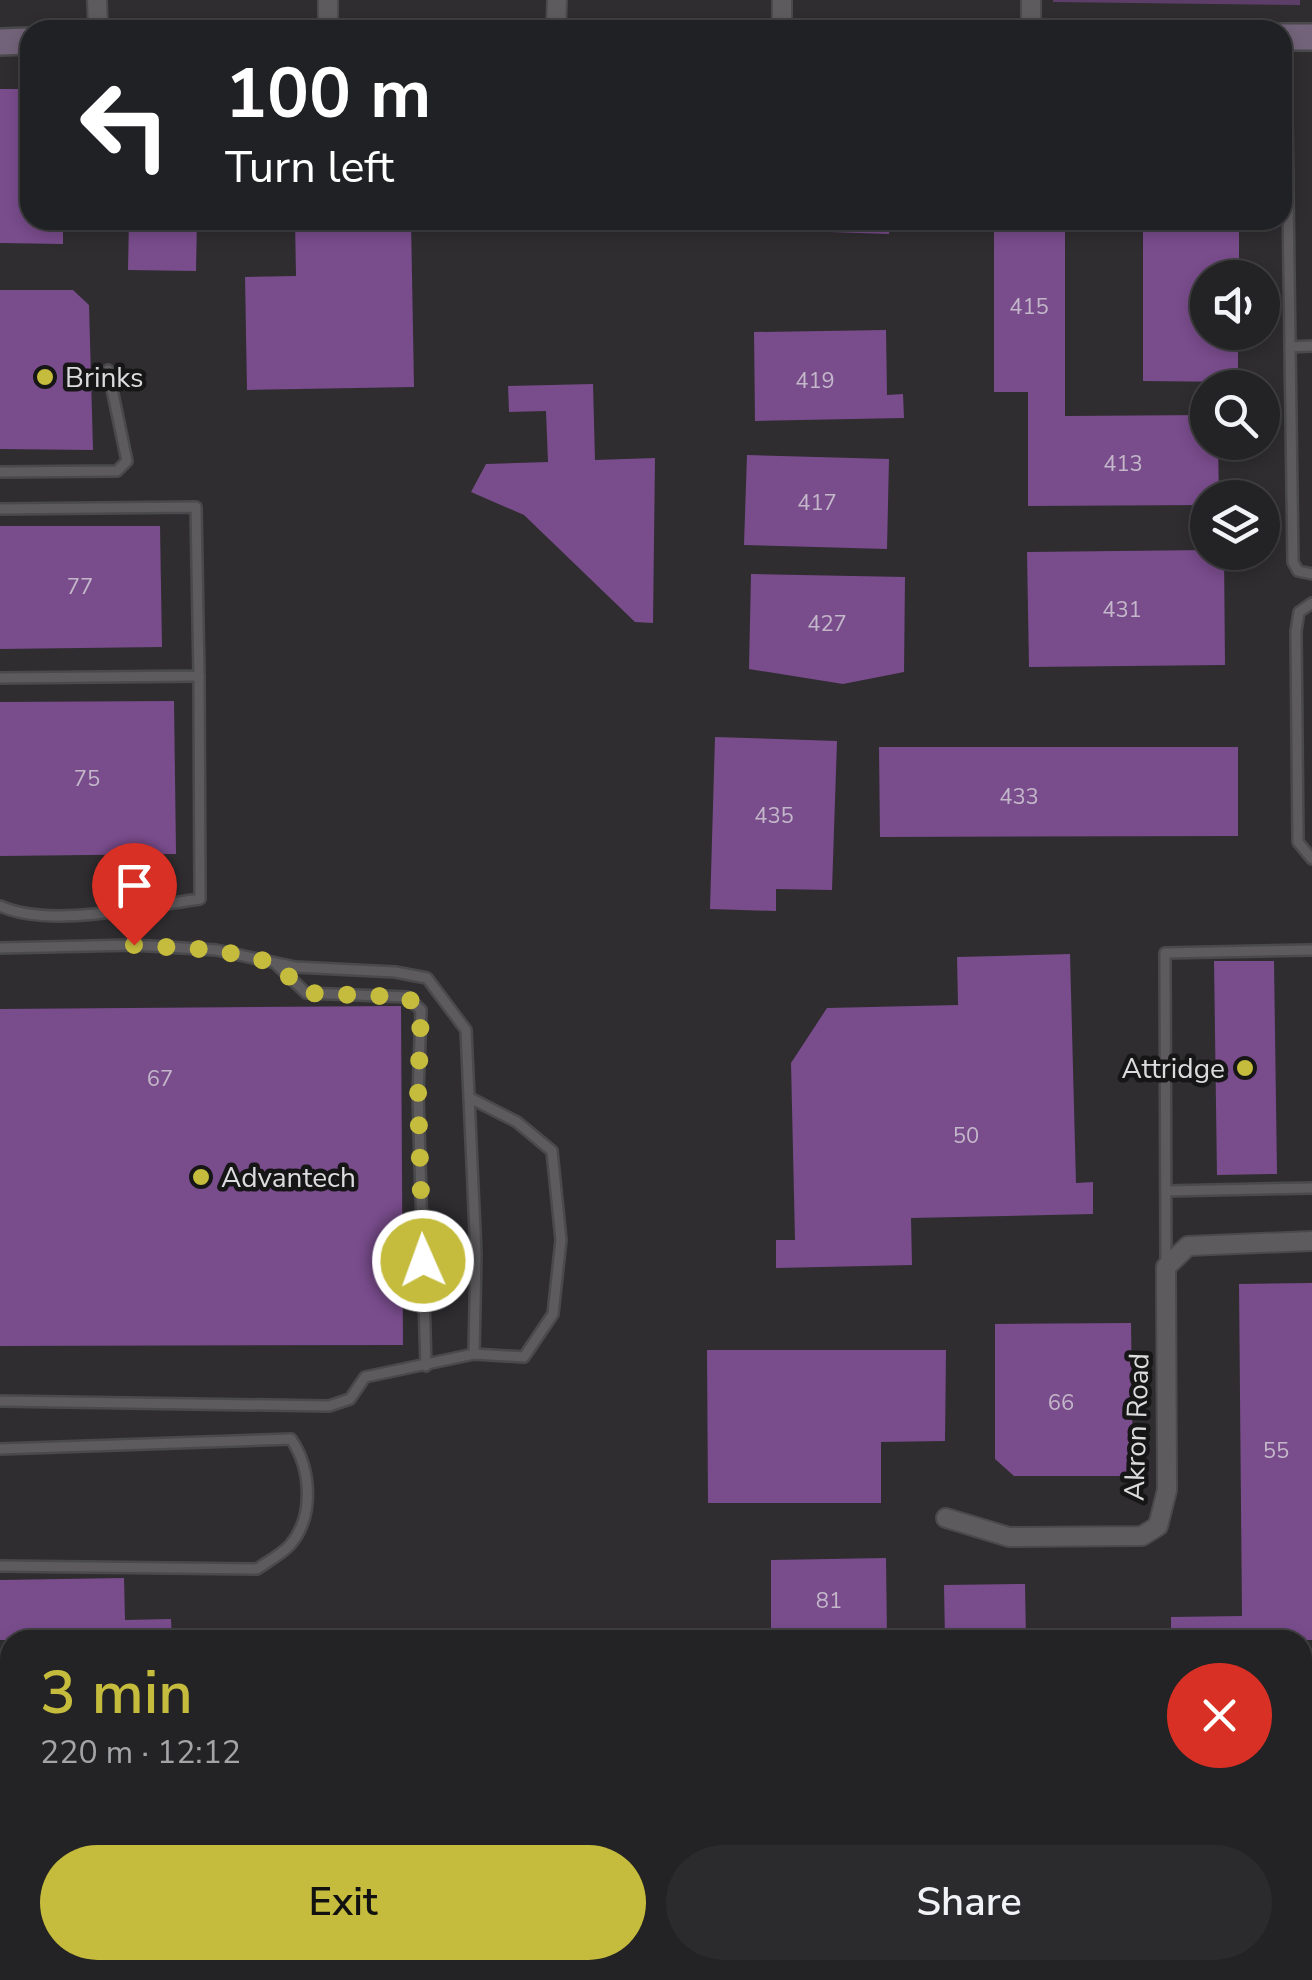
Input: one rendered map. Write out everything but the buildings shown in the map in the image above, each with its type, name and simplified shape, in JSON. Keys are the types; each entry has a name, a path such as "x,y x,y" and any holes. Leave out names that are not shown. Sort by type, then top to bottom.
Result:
{"street":[{"path":"1166,1267 1188,1246 1312,1241"},
{"name":"Akron Road","path":"946,1518 1009,1537 1142,1536 1158,1526 1167,1490 1166,1267"}],"lane":[{"path":"1292,192 1294,37"},
{"path":"1292,230 1293,562 1298,570 1312,574"},
{"path":"1290,347 1312,346"},
{"path":"0,472 117,471 127,460 108,370"},
{"path":"0,510 196,507 200,900 47,915 16,913 0,906"},
{"path":"1312,602 1299,612 1296,630 1298,842 1312,859"},
{"path":"0,678 199,676"},
{"path":"0,948 134,945 216,950 275,963 427,978 466,1030 474,1354"},
{"path":"1166,1267 1165,952 1312,950"},
{"path":"275,963 306,993 407,997 421,1010 418,1096 426,1366"},
{"path":"0,1401 330,1406 350,1399 365,1378 474,1354 524,1358 553,1314 561,1240 552,1152 517,1122 470,1098"},
{"path":"1166,1191 1312,1188"},
{"path":"0,1450 291,1439 302,1455 308,1486 304,1519 290,1545 257,1569 0,1566"}],"shaded area":[{"path":"1300,0 1300,5 1053,2"}],"place":[{"name":"Brinks","path":"45,377"},
{"name":"Attridge","path":"1245,1068"},
{"name":"Advantech","path":"201,1177"}],"route":[{"path":"134,945 216,950 275,963 306,993 407,997 421,1010 418,1096 423,1261"}]}
